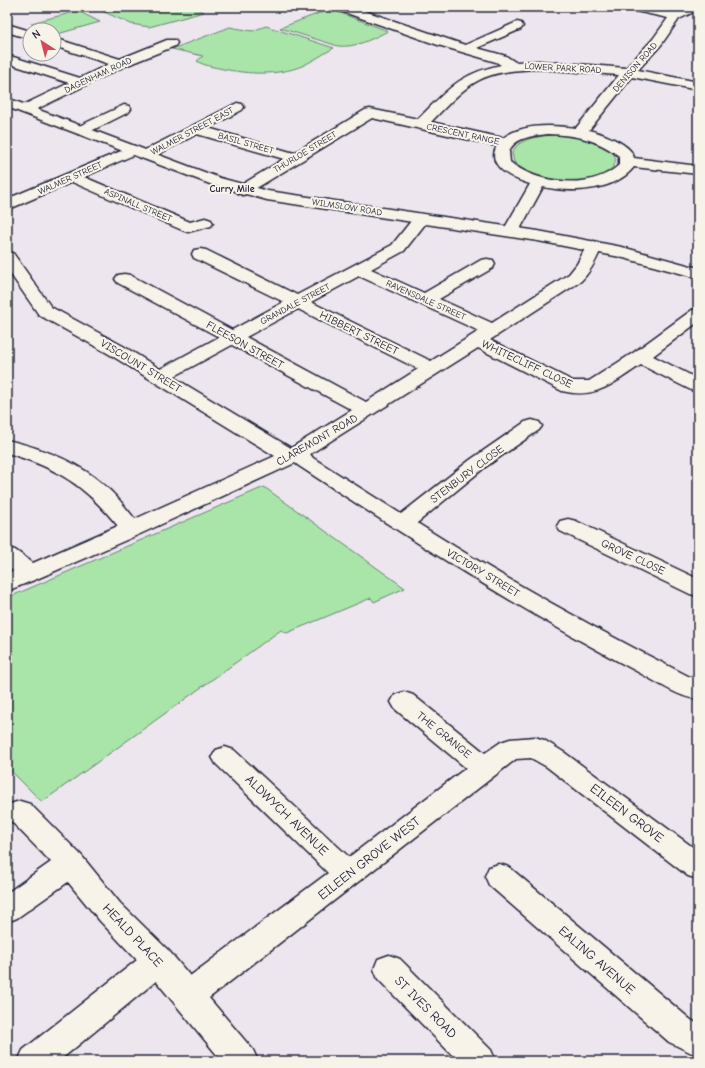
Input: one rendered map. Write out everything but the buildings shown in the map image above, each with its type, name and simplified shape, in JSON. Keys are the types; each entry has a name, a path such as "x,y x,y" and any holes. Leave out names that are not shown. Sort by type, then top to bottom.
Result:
{"street":[{"name":"LOWER PARK ROAD","path":"342,7 398,28 501,59 513,66 567,66 629,72 698,86"},
{"path":"635,7 675,16"},
{"name":"DENISON ROAD","path":"580,132 629,72 657,42 675,16 694,7"},
{"path":"465,49 517,26"},
{"path":"7,28 22,33"},
{"name":"DAGENHAM ROAD","path":"26,109 120,62 171,43"},
{"path":"62,44 120,62"},
{"path":"7,59 80,82"},
{"name":"CRESCENT RANGE","path":"421,124 464,83 492,70 513,66"},
{"name":"WILMSLOW ROAD","path":"7,102 215,181 243,190 421,219 511,231 594,246 645,257 698,273"},
{"name":"WALMER STREET EAST","path":"139,152 197,129 237,107"},
{"path":"82,130 124,109"},
{"name":"CRESCENT RANGE","path":"366,114 373,114 421,124 505,143"},
{"name":"THURLOE STREET","path":"243,190 366,114"},
{"name":"BASIL STREET","path":"197,129 296,158"},
{"path":"559,130 580,132 602,138 614,144 626,156 628,162 624,170 618,175 598,183 570,185 538,182 518,174 507,167 501,159 505,143 512,138 534,132 559,130"},
{"name":"WALMER STREET","path":"7,205 72,177 139,152"},
{"path":"628,162 698,170"},
{"name":"ASPINALL STREET","path":"72,177 188,227 205,223"},
{"path":"511,231 538,182"},
{"name":"GRANDALE STREET","path":"159,377 398,248 421,219"},
{"name":"CLAREMONT ROAD","path":"7,583 132,529 295,455 486,336 575,278 588,262 594,246"},
{"name":"HIBBERT STREET","path":"200,254 433,369"},
{"name":"VISCOUNT STREET","path":"7,257 45,311 116,350 159,377 295,455"},
{"path":"425,300 487,264"},
{"name":"RAVENSDALE STREET","path":"359,270 425,300 486,336"},
{"name":"FLEESON STREET","path":"124,279 367,410"},
{"name":"WHITECLIFF CLOSE","path":"486,336 569,386 588,388 596,385 640,356 698,314"},
{"path":"640,356 698,386"},
{"name":"STENBURY CLOSE","path":"402,524 477,464 532,426"},
{"path":"7,446 37,454 69,470 95,488 132,529"},
{"name":"VICTORY STREET","path":"295,455 402,524 500,584 686,682"},
{"name":"GROVE CLOSE","path":"568,526 698,588"},
{"path":"7,555 31,573"},
{"name":"THE GRANGE","path":"404,702 485,768"},
{"name":"EILEEN GROVE WEST","path":"187,996 510,749 535,746 556,760"},
{"name":"ALDWYCH AVENUE","path":"225,756 348,874"},
{"name":"EILEEN GROVE","path":"556,760 698,867"},
{"name":"HEALD PLACE","path":"20,812 71,864 110,912 158,961 242,1061"},
{"path":"7,909 71,864"},
{"name":"EALING AVENUE","path":"499,876 680,1031 698,1041"},
{"path":"34,1061 158,961"},
{"name":"ST IVES ROAD","path":"389,969 480,1061"}],"green space":[{"path":"118,7 193,7 204,12 149,27 131,24 102,11"},
{"path":"330,9 388,31 358,44 351,46 338,46 280,28"},
{"path":"78,11 100,22 62,33 62,22 35,22"},
{"path":"266,26 334,48 302,66 273,73 242,72 210,66 197,61 203,56 172,49 230,27 252,31"},
{"path":"551,135 577,137 597,142 611,151 615,157 615,164 603,174 591,178 563,180 534,174 523,169 514,162 512,153 519,144 529,139"},
{"path":"264,487 405,588 374,602 371,598 287,633 281,630 42,802 7,767 7,598"}],"district":[{"name":"Curry Mile","path":"232,189"}]}
